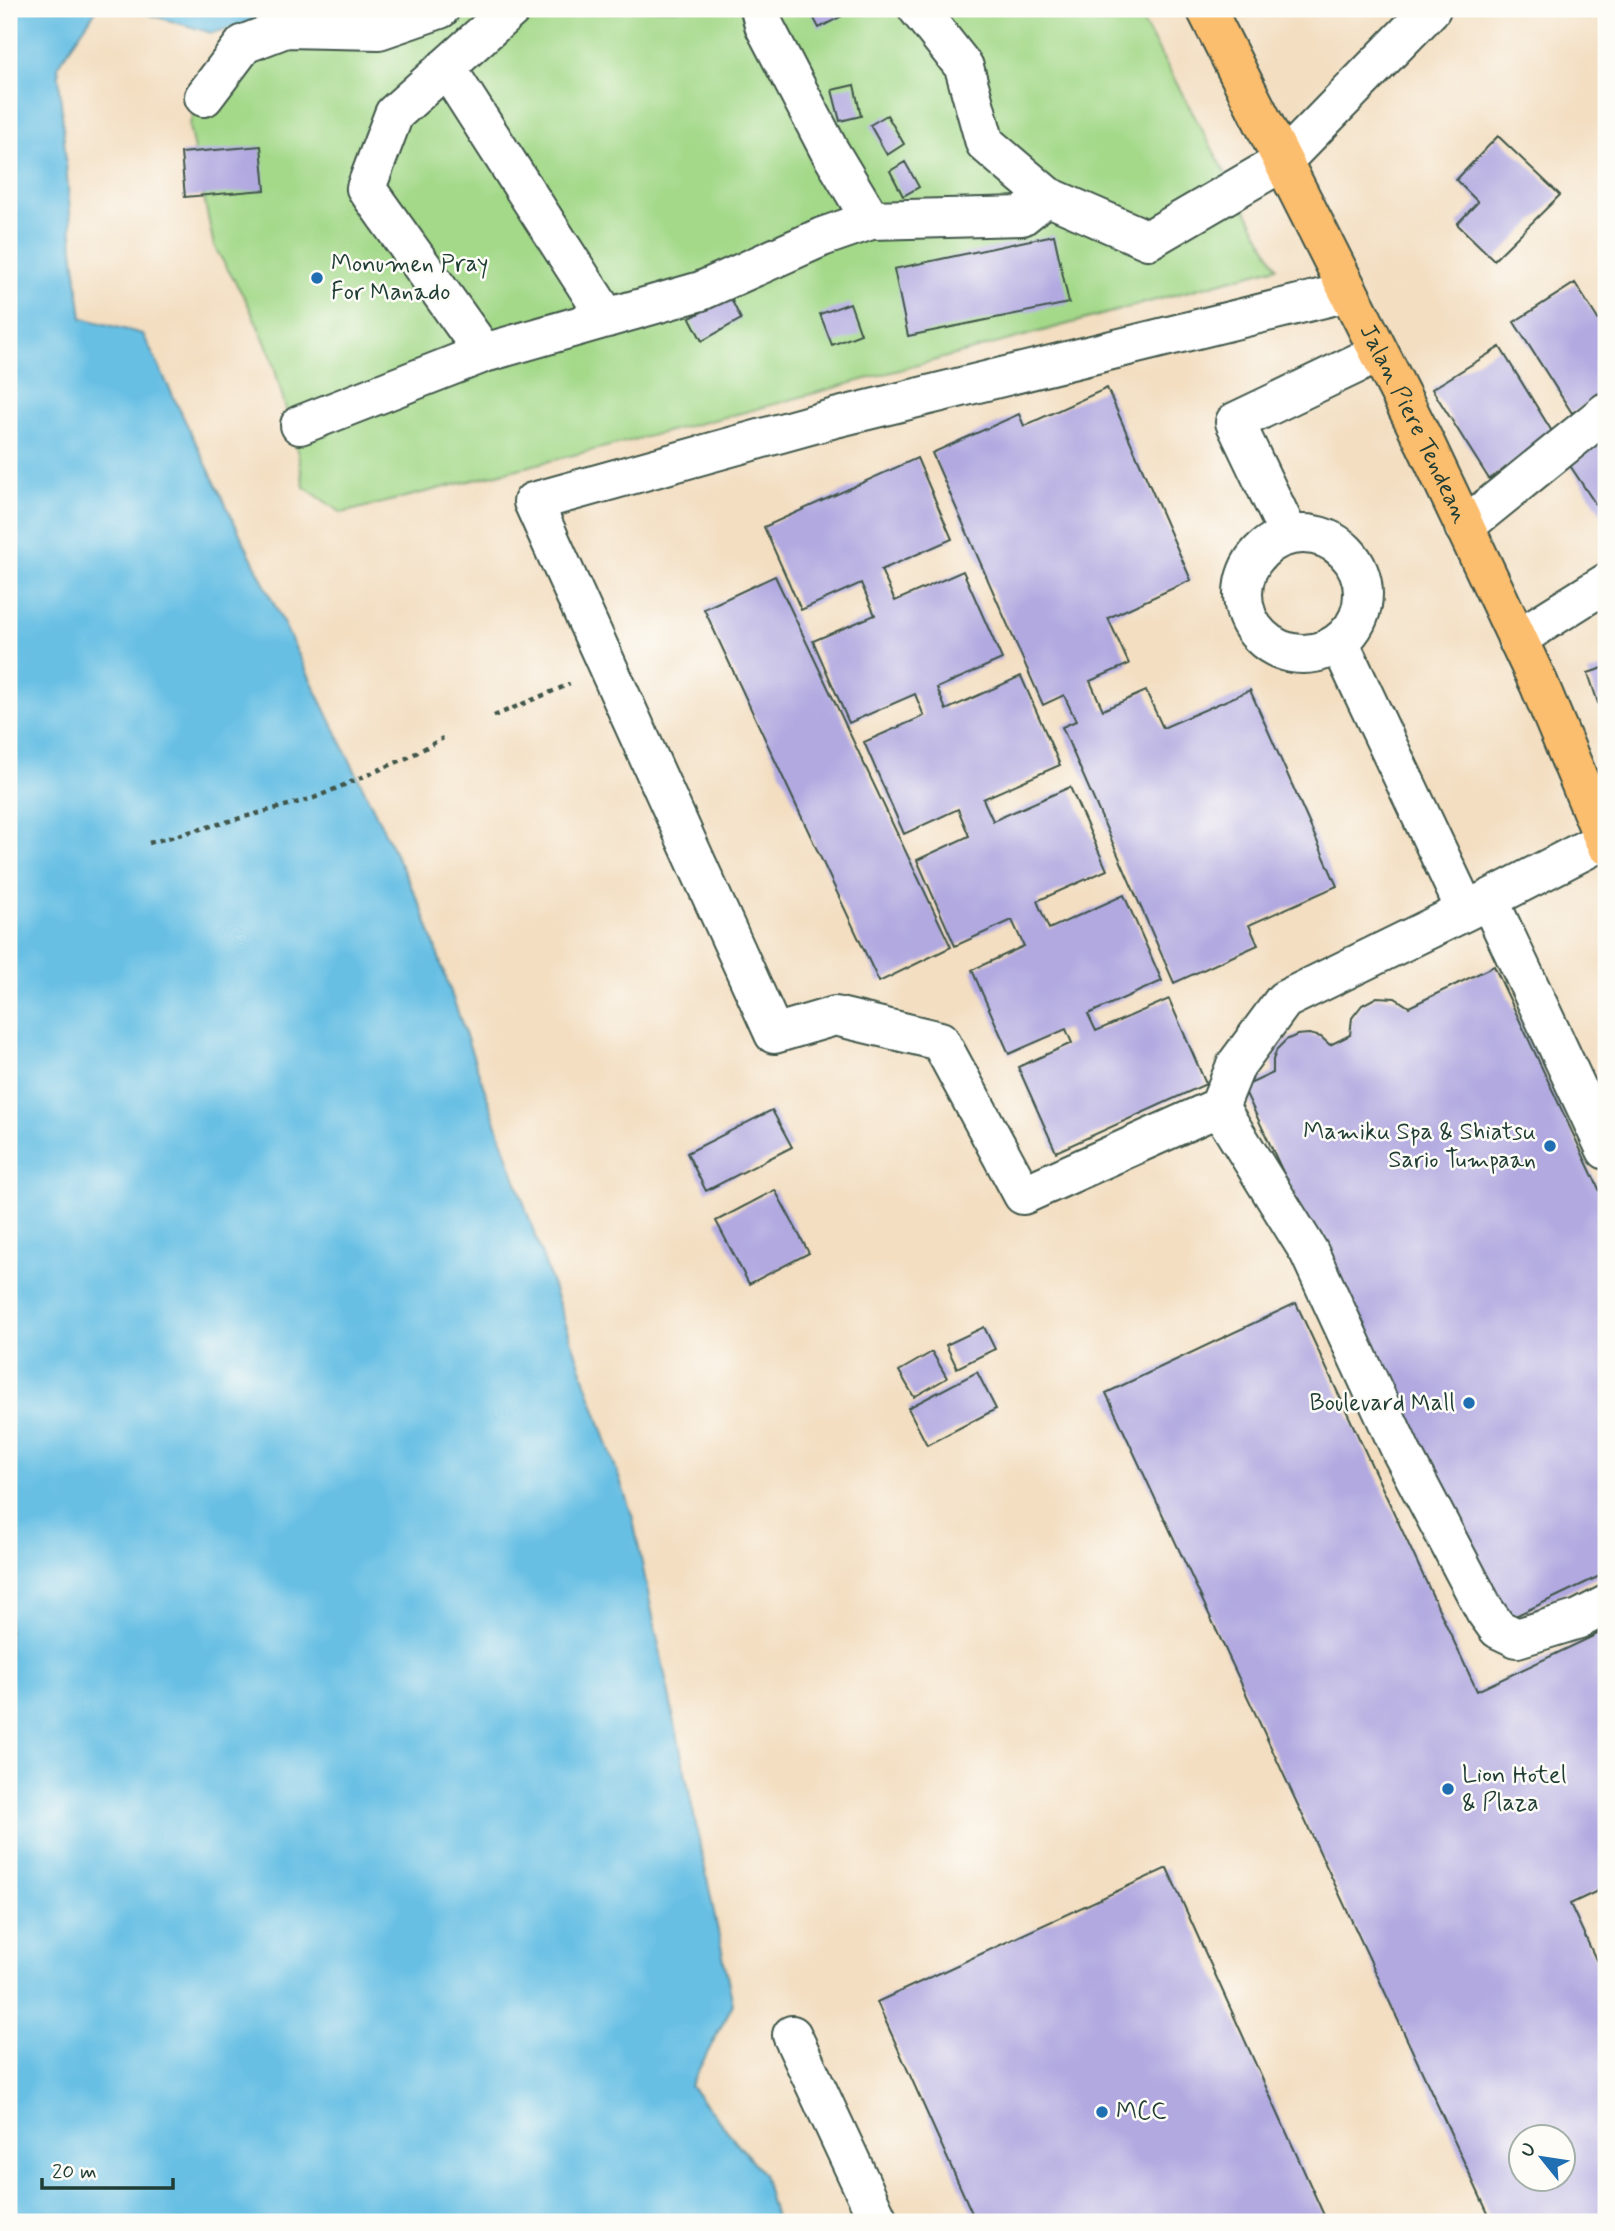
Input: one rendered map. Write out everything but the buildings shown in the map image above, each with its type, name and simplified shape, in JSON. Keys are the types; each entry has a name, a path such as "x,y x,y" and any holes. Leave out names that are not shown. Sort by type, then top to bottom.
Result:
{"highway":[{"name":"Jalan Piere Tendean","path":"1206,9 1464,527 1539,684 1605,843"}],"street":[{"path":"204,97 244,44 265,36 286,29 379,30 440,9"},
{"path":"484,353 366,188 394,114 511,9"},
{"path":"760,9 764,25 828,150 872,220"},
{"path":"918,9 964,66 985,143 1047,196 1148,240 1282,162 1431,9"},
{"path":"446,66 607,318"},
{"path":"300,425 484,353 701,291 822,237 872,220 1022,216 1047,196"},
{"path":"1348,292 835,418 533,502 774,1034 835,1016 940,1041 1023,1195 1219,1107 1236,1065 1284,1000 1605,843"},
{"path":"1289,535 1235,422 1379,353"},
{"path":"1464,527 1606,412"},
{"path":"1305,533 1329,540 1349,554 1358,567 1363,584 1359,616 1351,631 1324,651 1306,655 1288,653 1272,646 1258,635 1248,620 1242,603 1248,568 1258,553 1272,542 1289,535 1305,533"},
{"path":"1517,639 1606,583"},
{"path":"1339,642 1606,1150"},
{"path":"1219,1107 1309,1252 1402,1453 1497,1629 1517,1638 1579,1619 1606,1605"},
{"path":"792,2035 879,2222"}],"path":[{"path":"494,716 608,668"},
{"path":"149,843 314,798 409,757 443,738"}],"green space":[{"path":"320,9 1136,9 1277,267 749,411 342,513 304,487 298,454 271,355 247,302 214,246 189,126 214,54"}],"water":[{"path":"9,9 97,9 58,65 73,249 82,318 143,334 422,909 632,1515 733,2004 690,2086 763,2174 776,2222 9,2222"},
{"path":"130,9 301,9 212,33"}],"place":[{"name":"Monumen Pray For Manado","path":"317,278"},
{"name":"Mamiku Spa & Shiatsu Sario Tumpaan","path":"1550,1146"},
{"name":"Boulevard Mall","path":"1469,1403"},
{"name":"Lion Hotel & Plaza","path":"1448,1789"},
{"name":"MCC","path":"1102,2112"}]}
